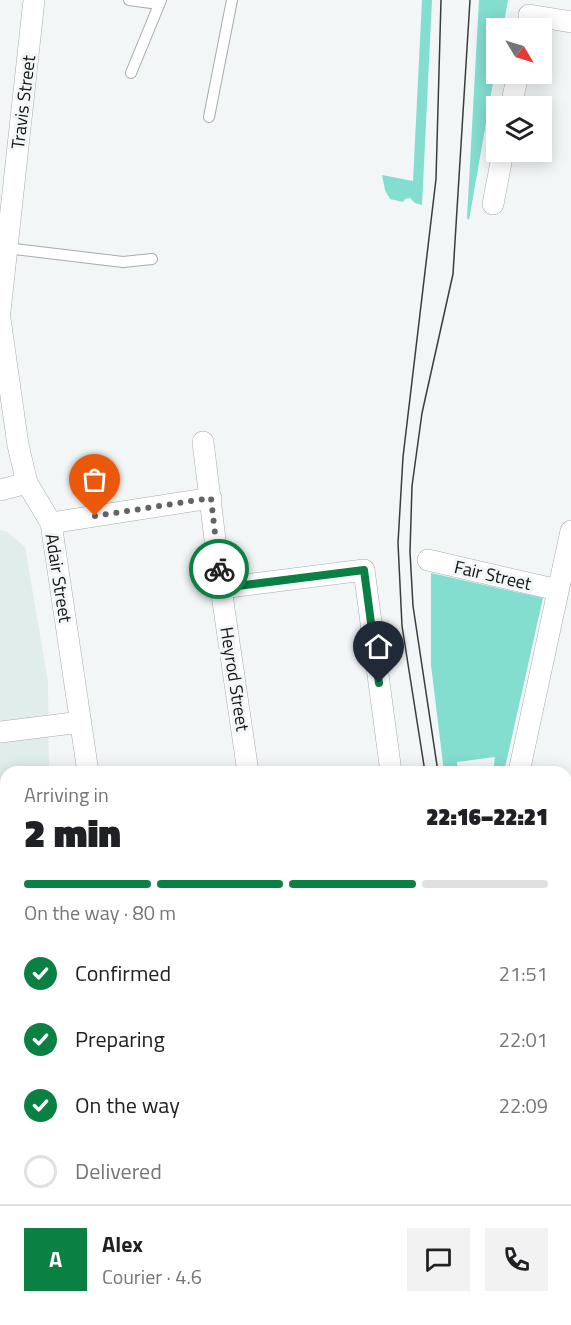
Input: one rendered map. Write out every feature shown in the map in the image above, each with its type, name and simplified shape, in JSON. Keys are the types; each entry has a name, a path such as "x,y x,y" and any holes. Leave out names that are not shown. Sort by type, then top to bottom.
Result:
{"street":[{"name":"Travis Street","path":"0,311 34,0"},
{"path":"529,14 571,22"},
{"path":"493,204 501,162"},
{"name":"Adair Street","path":"0,320 18,445 27,483 51,523 87,766"},
{"name":"Heyrod Street","path":"203,442 221,588 248,766"},
{"path":"0,490 27,483"},
{"path":"51,523 211,498"},
{"path":"520,766 571,531"},
{"name":"Fair Street","path":"428,560 558,590"},
{"path":"221,588 364,570 390,766"},
{"path":"0,732 81,722"}],"lane":[{"path":"129,0 160,2 131,73"},
{"path":"209,117 232,0"},
{"path":"6,248 123,262 152,259"}],"shaded area":[{"path":"422,0 432,0 422,205 410,198 403,202 390,199 385,190 382,175 413,181"},
{"path":"479,0 508,0 505,18 486,18 486,84 493,84 491,96 486,96 486,123 469,220 467,218"},
{"path":"0,530 6,531 25,547 48,682 49,766 0,766"},
{"path":"431,573 543,598 505,766 494,766 495,757 457,762 457,766 443,766 431,665"}],"tram line":[{"path":"424,766 402,626 398,543 403,457 436,179 441,0"},
{"path":"437,766 413,606 410,552 412,486 422,413 453,274 470,0"}],"way so far":[{"path":"95,516 211,498 219,569"}],"route":[{"path":"219,569 221,588 364,570 379,683"}]}
